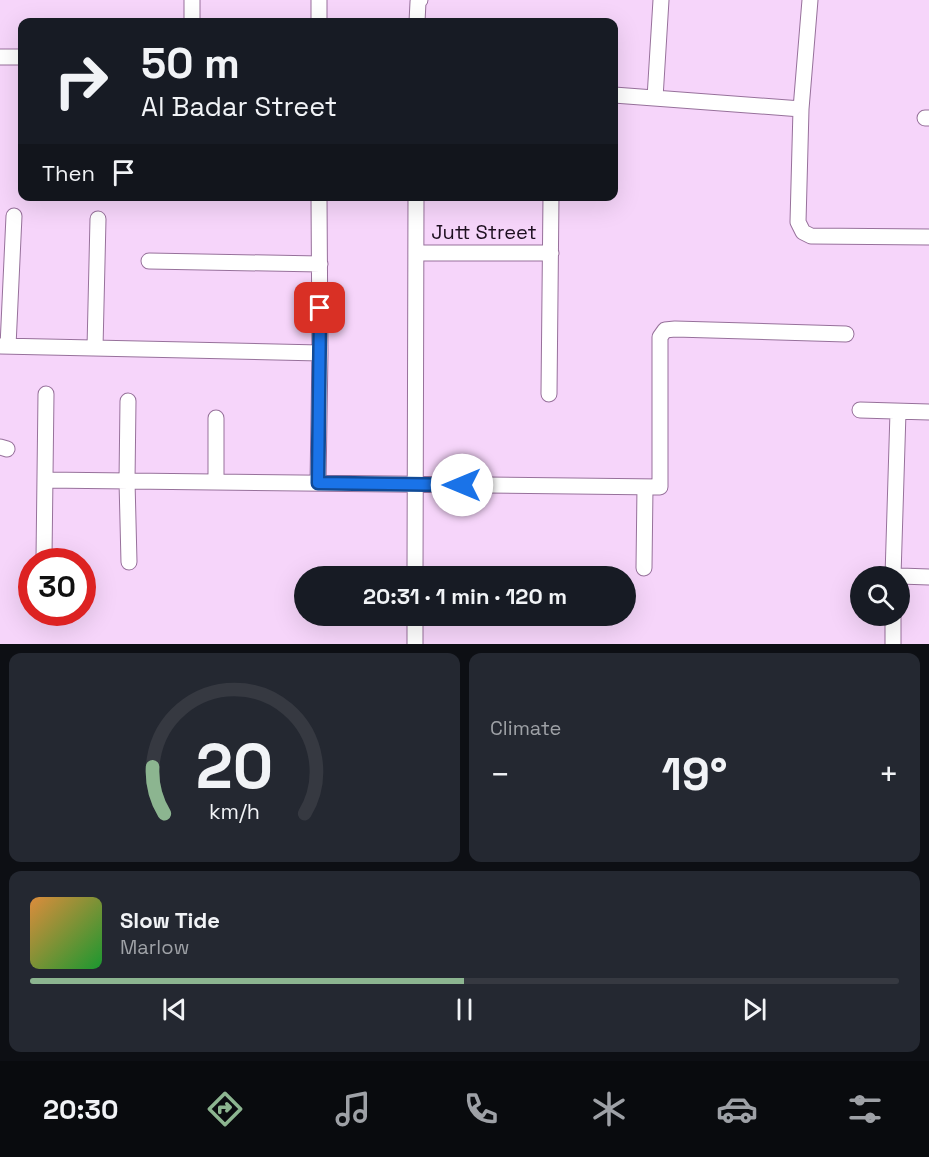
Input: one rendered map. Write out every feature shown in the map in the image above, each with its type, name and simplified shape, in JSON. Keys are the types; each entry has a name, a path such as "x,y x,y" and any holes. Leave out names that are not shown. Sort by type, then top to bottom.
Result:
{"street":[{"path":"192,0 192,18"},
{"path":"319,0 319,18"},
{"path":"417,18 420,0"},
{"path":"655,98 661,0"},
{"path":"810,0 801,109 798,222 803,232 811,236 929,237"},
{"path":"0,57 18,57"},
{"path":"618,95 801,109"},
{"path":"318,483 319,201"},
{"path":"415,566 416,201"},
{"path":"549,394 551,201"},
{"path":"14,216 4,346 320,352"},
{"path":"95,348 98,219"},
{"name":"Jutt Street","path":"417,253 551,253"},
{"path":"149,261 320,264"},
{"path":"45,480 660,487 660,337 665,330 846,334"},
{"path":"44,548 46,394"},
{"path":"128,401 129,562"},
{"path":"860,410 929,412"},
{"path":"893,566 898,412"},
{"path":"216,418 216,482"},
{"path":"644,568 645,487"},
{"path":"910,576 929,577"},
{"path":"415,626 415,644"},
{"path":"892,644 893,626"}],"route":[{"path":"320,308 318,483 462,485"}]}
